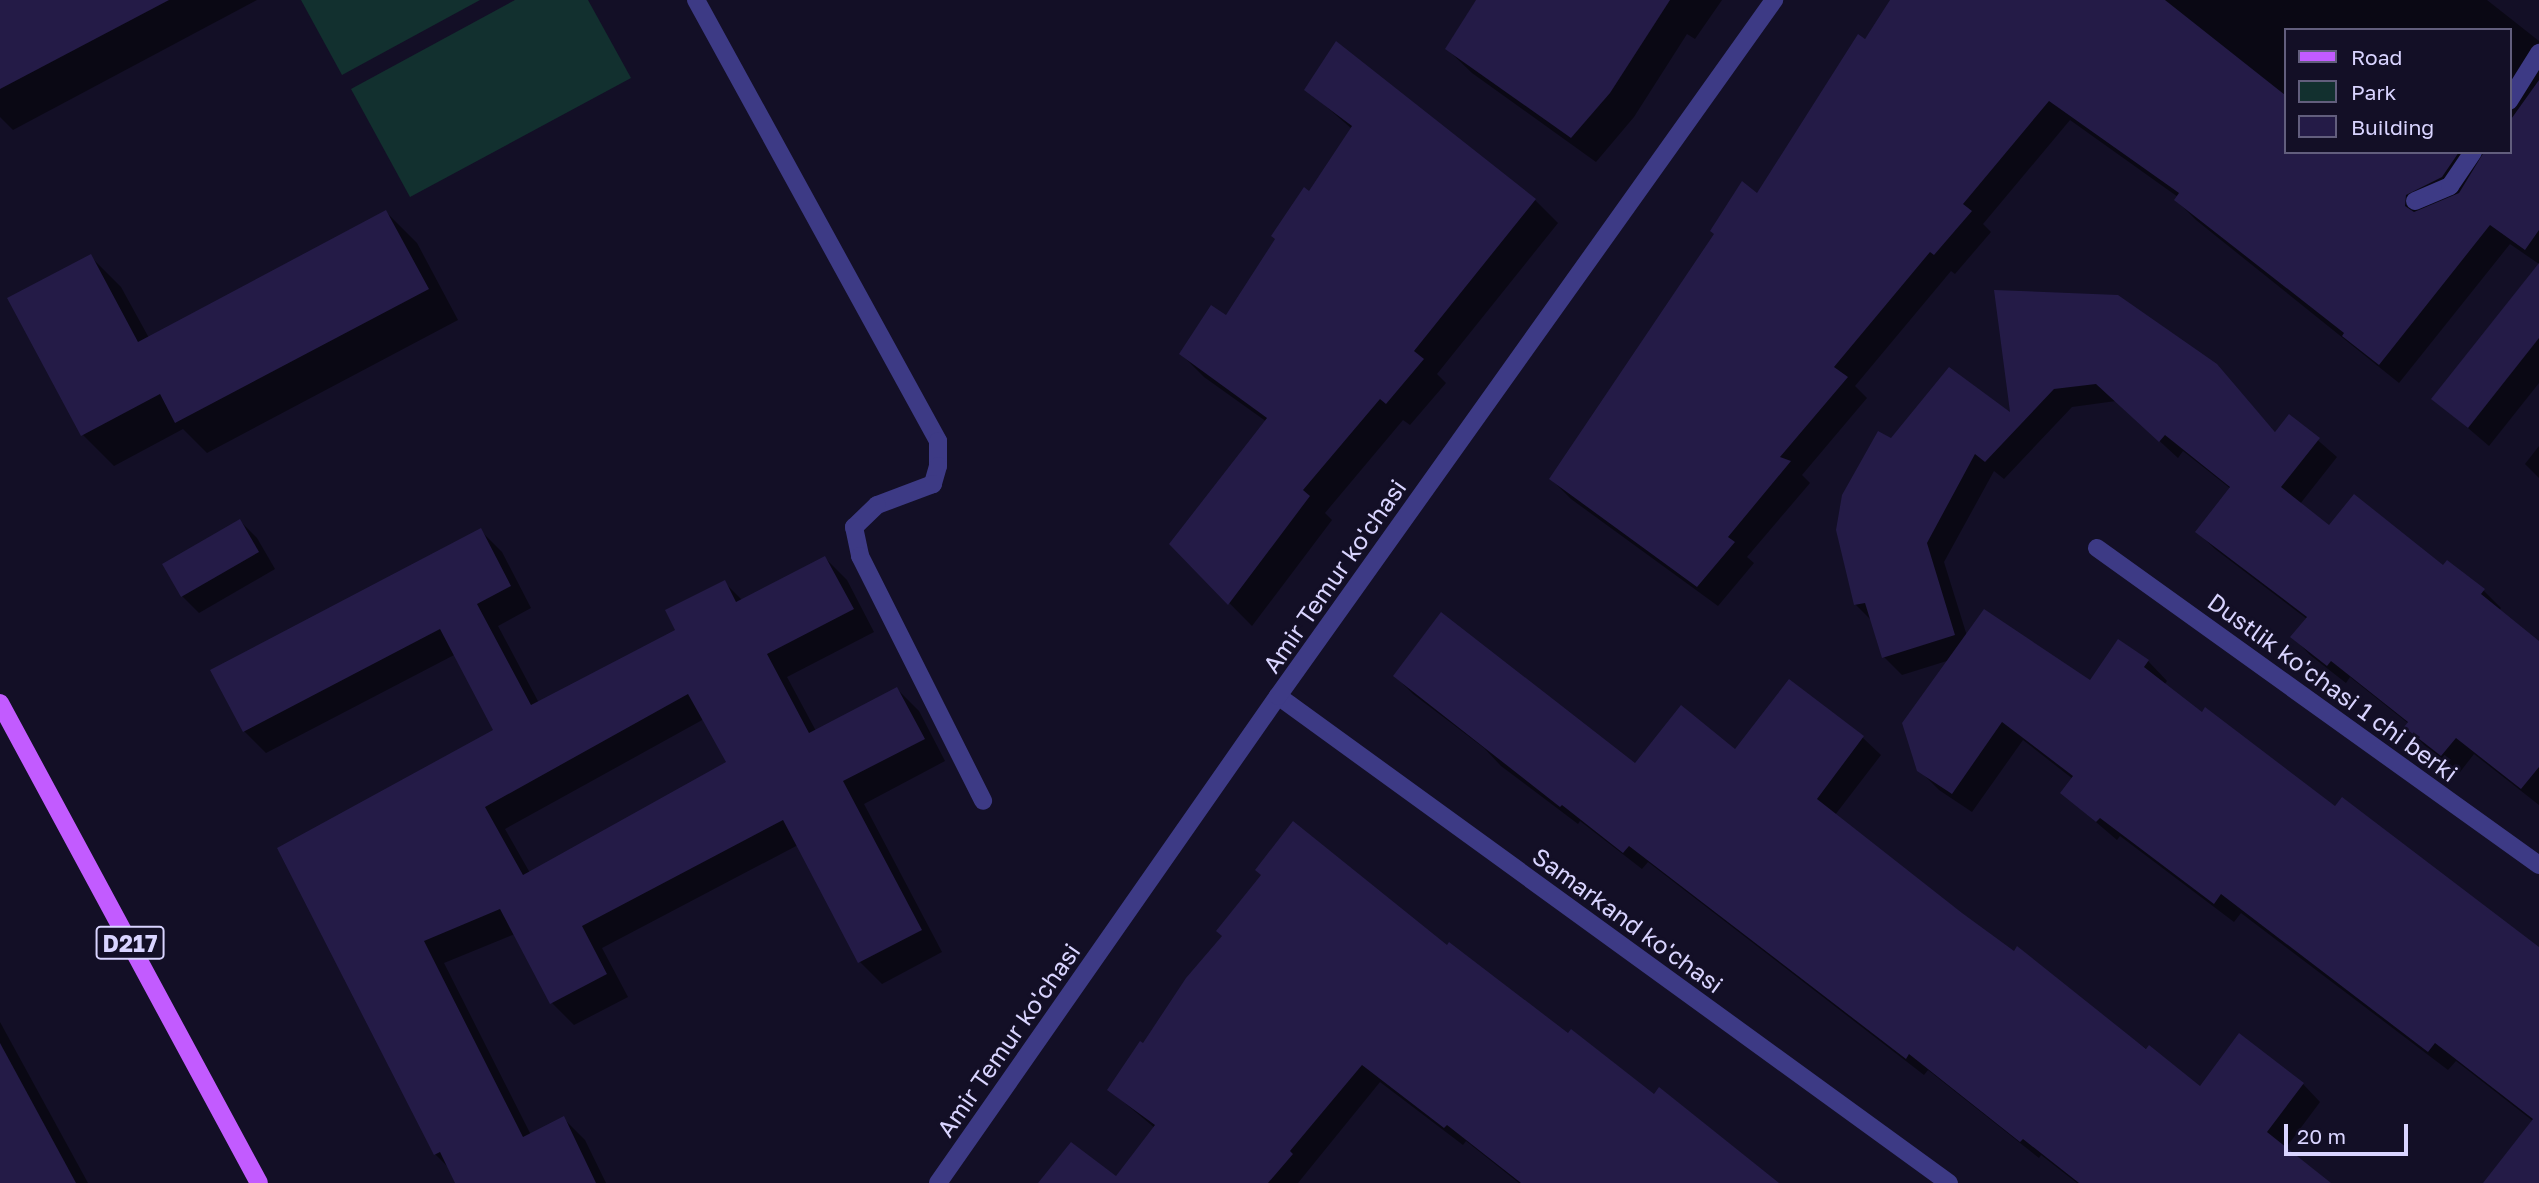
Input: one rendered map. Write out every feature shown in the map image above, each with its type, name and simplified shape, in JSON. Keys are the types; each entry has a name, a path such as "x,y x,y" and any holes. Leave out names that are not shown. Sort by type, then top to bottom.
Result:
{"main road":[{"name":"D217","path":"0,703 260,1183"}],"street":[{"path":"696,0 938,441 938,467 933,484 877,505 855,527 860,556 983,801"},
{"name":"Amir Temur ko'chasi","path":"938,1183 1278,696 1773,0"},
{"path":"2511,98 2539,53"},
{"path":"2415,201 2449,186 2472,154"},
{"name":"Dustlik ko'chasi 1 chi berki","path":"2097,548 2539,865"},
{"name":"Samarkand ko'chasi","path":"1278,696 1949,1183"}],"green space":[{"path":"301,0 480,0 342,75"},
{"path":"515,0 588,0 631,78 410,197 351,89"}],"building":[{"path":"0,0 169,0 0,89"},
{"path":"1476,0 1670,0 1610,93 1571,138 1445,49"},
{"path":"1890,0 2165,0 2284,94 2284,154 2458,154 2442,177 2406,195 2405,206 2414,212 2459,193 2483,154 2511,154 2511,119 2539,80 2539,230 2525,250 2490,225 2379,365 2342,336 2344,333 2174,200 2179,193 2049,101 1963,204 1972,211 1934,255 1930,252 1834,367 1848,377 1780,457 1791,461 1728,537 1735,542 1697,587 1549,479 1714,234 1710,231 1742,181 1757,193 1858,34 1865,39"},
{"path":"1336,41 1536,199 1414,351 1424,359 1386,404 1380,399 1303,490 1310,496 1228,605 1169,544 1267,418 1179,354 1211,305 1226,315 1275,239 1271,236 1304,187 1309,191 1352,126 1304,90"},
{"path":"386,210 429,289 175,423 160,394 81,436 7,298 91,254 138,342"},
{"path":"2539,263 2539,338 2468,428 2431,399"},
{"path":"1994,290 2118,295 2217,364 2275,432 2289,414 2320,438 2281,487 2329,525 2354,494 2443,565 2447,560 2485,589 2481,594 2539,641 2539,767 2521,789 2456,738 2441,756 2404,727 2408,722 2331,661 2327,666 2290,637 2307,617 2195,532 2230,487 2165,435 2159,442 2096,384 2054,389 1985,462 1975,454 1927,543 1955,635 1882,658 1865,603 1854,605 1836,530 1842,495 1878,431 1891,438 1949,367 2010,412"},
{"path":"240,519 259,552 181,597 162,564"},
{"path":"481,528 511,586 477,604 531,705 675,630 665,610 725,580 736,602 825,556 854,609 767,654 809,733 897,687 925,739 843,781 922,930 858,963 783,820 582,926 607,974 550,1004 500,909 424,941 523,1137 564,1116 596,1183 455,1183 440,1152 434,1155 277,848 493,730 440,629 243,732 210,670","holes":["688,694 726,762 523,875 485,807"]},
{"path":"1984,609 2090,680 2118,639 2149,660 2144,667 2202,712 2205,707 2335,806 2342,797 2539,947 2539,1183 2483,1183 2533,1119 2435,1043 2428,1052 2221,894 2214,904 2100,818 2096,822 2060,793 2073,776 2002,722 1952,794 1917,771 1902,723"},
{"path":"1441,612 1635,763 1681,705 1735,749 1789,679 1864,736 1817,799 1962,913 2014,951 2017,946 2146,1049 2149,1045 2200,1086 2239,1033 2304,1083 2267,1132 2331,1183 2079,1183 2023,1139 2020,1142 1909,1054 1906,1059 1629,846 1623,853 1562,805 1560,807 1393,676"},
{"path":"1293,821 1447,945 1449,942 1568,1033 1571,1029 1654,1094 1659,1087 1779,1183 1521,1183 1447,1125 1444,1128 1362,1065 1290,1151 1293,1154 1268,1183 1038,1183 1071,1142 1116,1176 1155,1125 1107,1090 1140,1041 1143,1043 1186,978 1222,936 1216,931 1261,875 1255,870"},
{"path":"0,1043 76,1183 0,1183"}]}
